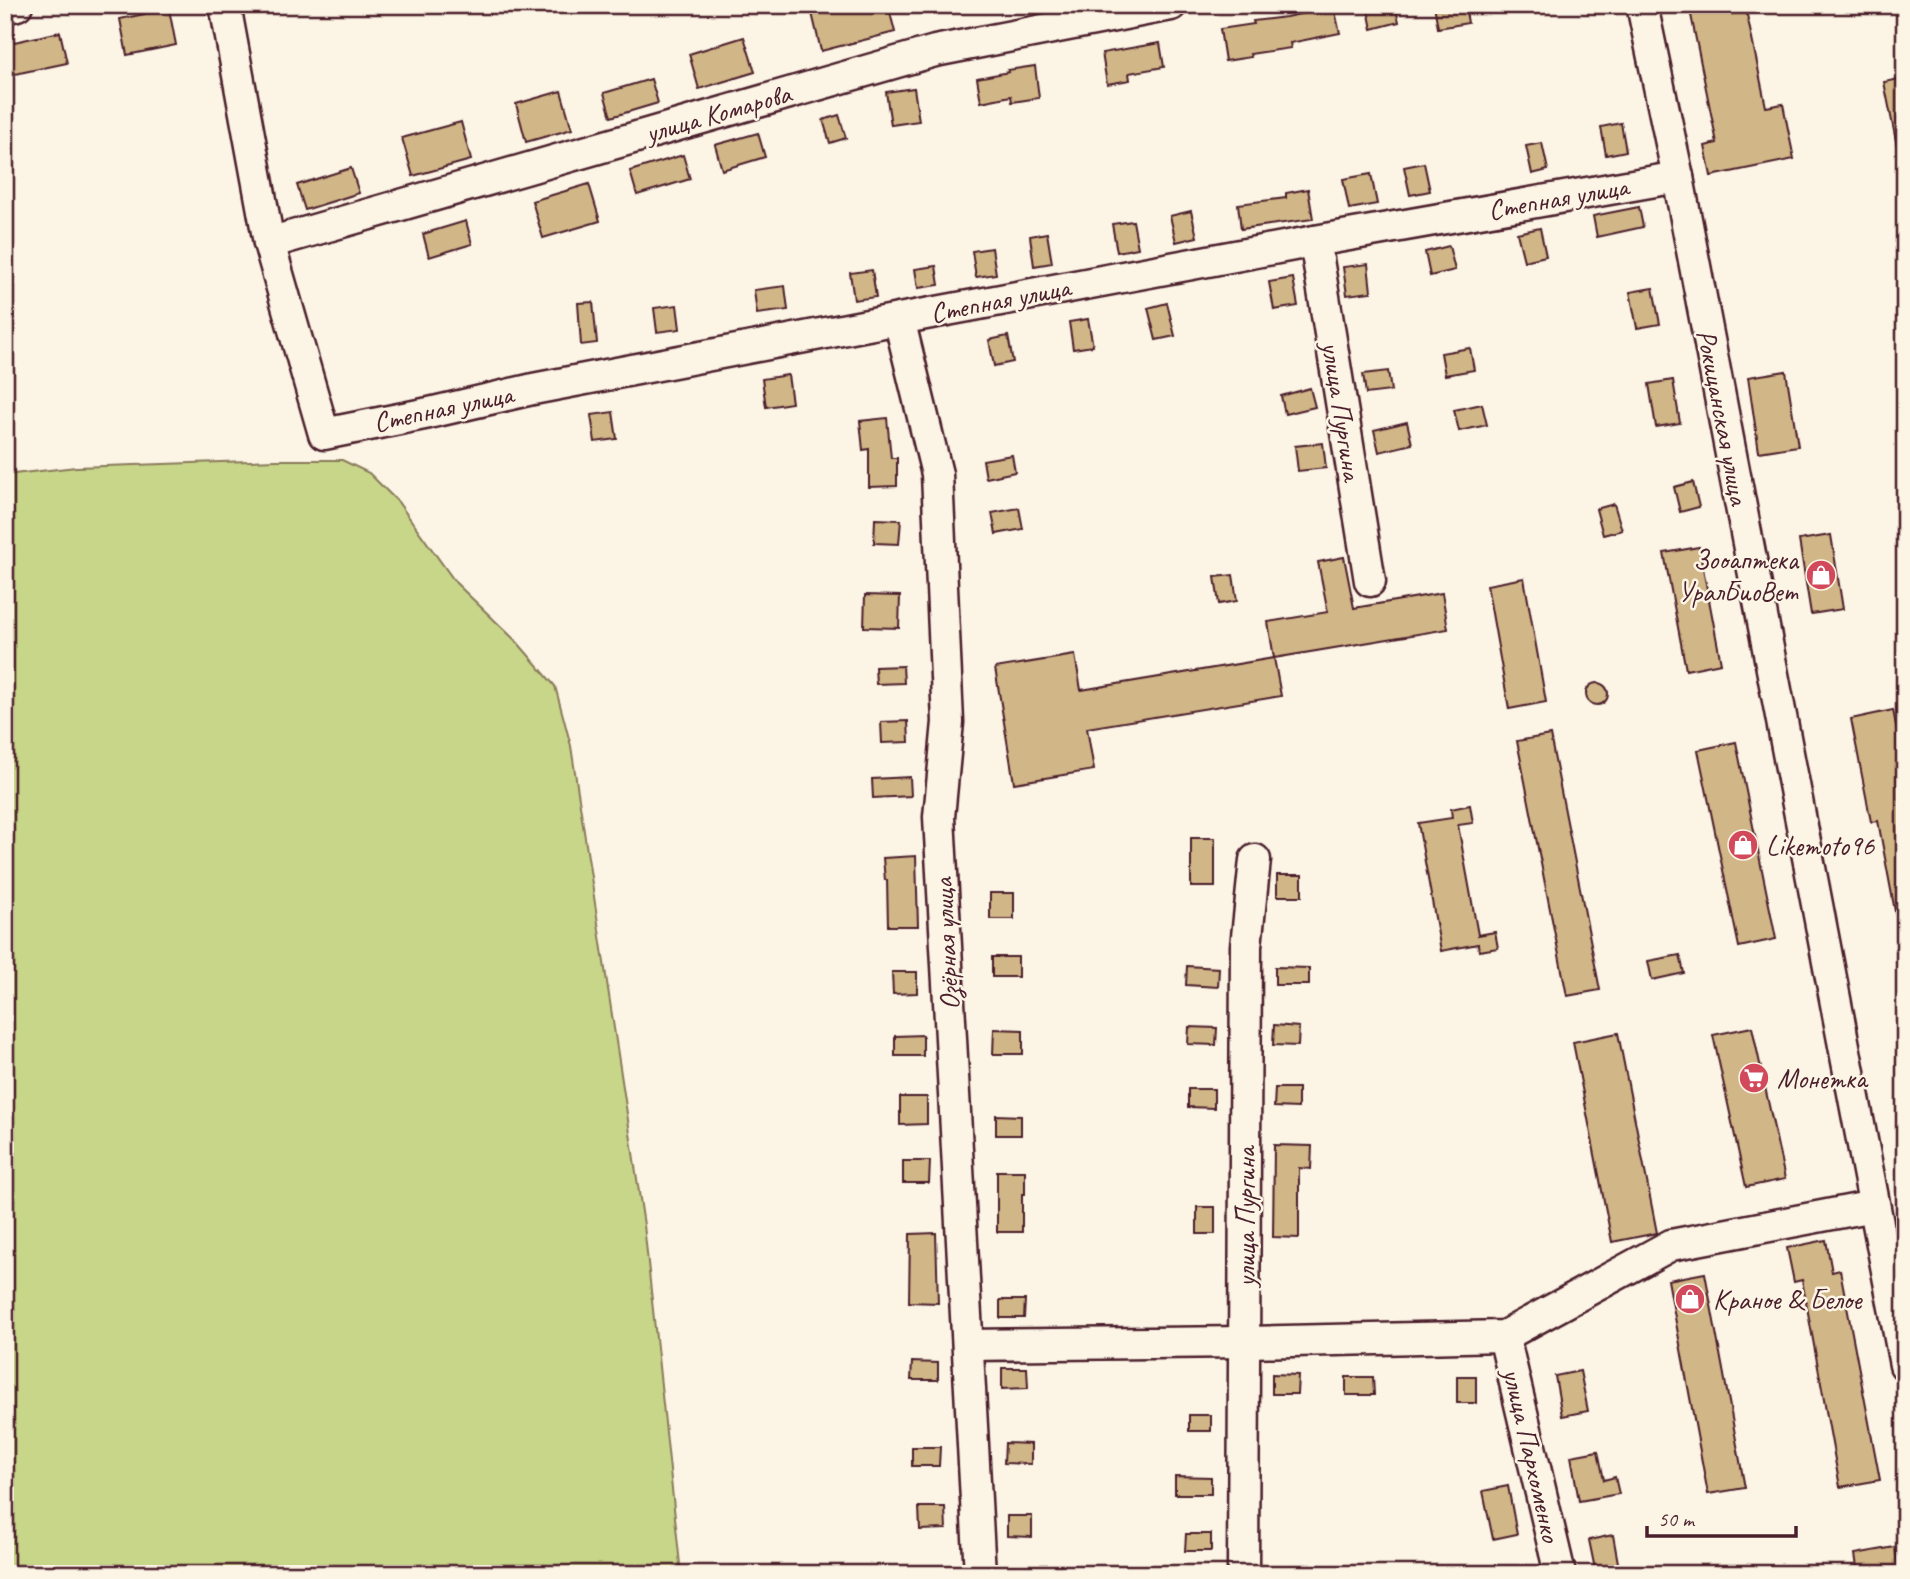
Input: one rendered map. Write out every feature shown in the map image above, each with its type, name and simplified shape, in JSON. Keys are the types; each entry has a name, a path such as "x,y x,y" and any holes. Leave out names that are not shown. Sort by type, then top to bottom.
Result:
{"street":[{"path":"5,8 17,5"},
{"path":"225,5 269,243"},
{"name":"улица Комарова","path":"269,243 934,51 1171,5"},
{"name":"Рокицанская улица","path":"1642,5 1678,177 1905,1365"},
{"name":"Степная улица","path":"269,243 324,434 533,389 898,319 1678,177"},
{"name":"улица Пургина","path":"1315,241 1370,581"},
{"name":"Озёрная улица","path":"898,319 937,474 948,722 939,817 979,1574"},
{"name":"улица Пургина","path":"1243,1574 1246,946 1255,860"},
{"path":"968,1345 1504,1336 1671,1245 1874,1206"},
{"name":"улица Пархоменко","path":"1504,1336 1560,1574"}],"green space":[{"path":"342,460 369,473 398,502 456,583 518,643 555,686 571,746 644,1225 681,1574 5,1574 5,475 76,467"}],"building":[{"path":"842,5 888,5 895,32 821,51 812,13"},
{"path":"1367,5 1395,5 1399,22 1372,29"},
{"path":"1434,5 1465,5 1468,23 1438,28"},
{"path":"1689,5 1745,5 1766,107 1783,104 1794,159 1711,176 1705,146 1717,143"},
{"path":"1334,7 1340,33 1290,43 1291,48 1225,61 1220,29"},
{"path":"169,9 176,45 127,55 120,19"},
{"path":"60,32 67,63 10,75 5,44"},
{"path":"744,37 755,72 699,89 689,54"},
{"path":"1160,43 1164,67 1129,73 1130,80 1107,84 1102,53"},
{"path":"1035,66 1039,98 1012,102 1011,96 981,102 977,78"},
{"path":"1905,78 1905,146 1897,146 1884,82"},
{"path":"651,79 658,103 611,117 604,93"},
{"path":"914,88 919,121 891,125 886,92"},
{"path":"561,91 572,129 526,142 516,104"},
{"path":"839,115 846,138 830,143 823,120"},
{"path":"461,122 471,160 413,176 402,138"},
{"path":"1621,123 1626,151 1606,155 1601,127"},
{"path":"758,133 765,157 722,170 715,145"},
{"path":"1542,143 1548,170 1532,174 1526,146"},
{"path":"683,155 690,179 637,195 630,171"},
{"path":"1424,163 1430,191 1410,195 1404,167"},
{"path":"351,168 359,193 305,210 297,185"},
{"path":"1371,174 1377,204 1349,209 1343,179"},
{"path":"589,184 600,221 543,238 532,201"},
{"path":"1308,189 1313,219 1241,229 1238,204 1286,198 1286,193"},
{"path":"1639,207 1643,227 1597,237 1593,216"},
{"path":"1191,211 1197,237 1176,242 1170,216"},
{"path":"466,221 472,244 429,257 423,234"},
{"path":"1133,221 1138,248 1117,252 1112,224"},
{"path":"1540,228 1546,256 1524,261 1517,233"},
{"path":"1047,233 1052,263 1034,266 1030,236"},
{"path":"1449,246 1455,270 1430,276 1425,252"},
{"path":"992,248 996,274 976,277 972,251"},
{"path":"1368,264 1371,292 1347,295 1343,267"},
{"path":"936,266 939,285 918,288 915,269"},
{"path":"872,270 876,297 854,300 850,273"},
{"path":"1293,278 1298,306 1274,310 1269,282"},
{"path":"785,286 788,310 757,314 754,290"},
{"path":"1653,288 1660,324 1637,328 1630,292"},
{"path":"593,302 597,343 581,345 578,303"},
{"path":"1167,303 1175,336 1156,340 1148,308"},
{"path":"677,305 680,329 657,332 654,308"},
{"path":"1088,319 1093,346 1073,349 1069,322"},
{"path":"1008,336 1013,362 994,366 989,340"},
{"path":"1470,348 1474,370 1445,375 1441,353"},
{"path":"1388,371 1391,391 1366,394 1363,374"},
{"path":"1786,371 1798,446 1759,452 1748,377"},
{"path":"788,375 792,403 766,407 762,379"},
{"path":"1673,380 1680,423 1656,427 1649,384"},
{"path":"1310,388 1315,407 1285,414 1281,396"},
{"path":"1482,404 1487,425 1459,431 1454,410"},
{"path":"613,412 617,439 595,442 591,415"},
{"path":"887,418 891,458 897,458 897,486 869,487 869,449 863,450 860,421"},
{"path":"1407,422 1412,444 1379,452 1374,430"},
{"path":"1323,443 1326,468 1298,471 1295,446"},
{"path":"1012,455 1015,472 986,478 983,460"},
{"path":"1693,482 1699,507 1680,512 1674,487"},
{"path":"1614,504 1622,530 1603,535 1596,509"},
{"path":"1019,508 1023,529 996,534 992,513"},
{"path":"875,519 901,520 899,544 874,543"},
{"name":"Зооаптека УралБиоВет","path":"1831,535 1843,609 1811,614 1799,540"},
{"path":"1699,547 1721,663 1686,670 1664,553"},
{"path":"1344,557 1354,608 1442,593 1448,629 1274,658 1268,622 1328,612 1318,562"},
{"path":"1233,575 1237,601 1219,604 1215,577"},
{"path":"1524,578 1546,702 1509,709 1487,585"},
{"path":"865,595 900,596 899,628 864,627"},
{"path":"1075,655 1081,690 1274,658 1281,696 1087,728 1094,770 1014,783 995,668"},
{"path":"903,666 904,683 876,684 875,667"},
{"path":"1597,683 1605,686 1608,694 1605,702 1597,705 1589,702 1586,694 1589,686"},
{"path":"1893,710 1905,772 1905,921 1897,922 1878,821 1871,822 1851,719"},
{"path":"908,721 909,742 882,743 881,722"},
{"path":"1550,735 1600,990 1567,996 1517,741"},
{"path":"1736,742 1776,939 1739,947 1698,750"},
{"path":"910,777 911,796 873,798 872,779"},
{"path":"1470,805 1473,823 1458,825 1478,935 1495,932 1498,948 1479,951 1478,944 1441,951 1418,823 1452,818 1451,809"},
{"path":"1191,838 1215,838 1215,887 1191,887"},
{"path":"916,856 918,926 888,926 887,880 883,858"},
{"path":"1277,875 1302,875 1302,896 1277,896"},
{"path":"990,893 1014,893 1014,919 990,919"},
{"path":"1680,955 1684,973 1652,980 1648,961"},
{"path":"992,957 1018,957 1018,977 992,977"},
{"path":"1187,966 1219,968 1218,987 1186,985"},
{"path":"1275,967 1309,968 1309,985 1275,985"},
{"path":"892,972 917,972 917,993 893,994"},
{"path":"1274,1025 1299,1027 1298,1046 1273,1045"},
{"path":"1189,1027 1217,1028 1216,1045 1188,1044"},
{"path":"1752,1027 1785,1179 1746,1187 1713,1035"},
{"path":"994,1029 1023,1030 1023,1054 993,1054"},
{"path":"1618,1033 1657,1233 1612,1242 1573,1042"},
{"path":"923,1035 923,1056 895,1056 895,1036"},
{"path":"1275,1088 1298,1088 1298,1108 1274,1107"},
{"path":"1188,1089 1214,1089 1214,1108 1188,1107"},
{"path":"900,1097 927,1097 927,1124 900,1125"},
{"path":"996,1115 1021,1116 1021,1135 996,1135"},
{"path":"1274,1145 1312,1146 1311,1169 1299,1168 1299,1238 1273,1237"},
{"path":"903,1161 930,1161 929,1183 903,1183"},
{"path":"997,1171 1025,1171 1022,1232 997,1232"},
{"path":"1197,1207 1215,1207 1215,1234 1197,1234"},
{"path":"936,1233 938,1303 909,1302 910,1234"},
{"path":"1826,1240 1832,1272 1840,1270 1880,1480 1840,1487 1802,1280 1794,1282 1787,1248"},
{"path":"1705,1273 1745,1488 1708,1494 1668,1280"},
{"path":"1000,1300 1025,1300 1024,1318 1000,1318"},
{"path":"912,1362 938,1363 938,1380 911,1380"},
{"path":"1002,1368 1027,1368 1028,1388 1002,1389"},
{"path":"1580,1371 1588,1411 1562,1416 1555,1376"},
{"path":"1272,1374 1298,1375 1297,1394 1272,1394"},
{"path":"1457,1376 1476,1376 1476,1403 1457,1403"},
{"path":"1346,1377 1373,1377 1374,1395 1346,1395"},
{"path":"1189,1415 1211,1415 1211,1431 1189,1431"},
{"path":"1005,1443 1031,1444 1031,1464 1004,1463"},
{"path":"912,1447 940,1447 939,1466 912,1466"},
{"path":"1598,1451 1604,1480 1615,1477 1619,1494 1579,1501 1571,1456"},
{"path":"1175,1476 1211,1477 1211,1494 1175,1494"},
{"path":"1508,1486 1517,1534 1493,1539 1483,1491"},
{"path":"919,1507 945,1507 946,1529 920,1530"},
{"path":"1007,1516 1032,1516 1032,1537 1007,1536"},
{"path":"1186,1534 1211,1534 1211,1551 1185,1551"},
{"path":"1613,1535 1620,1574 1596,1574 1589,1540"},
{"path":"1895,1547 1900,1574 1858,1574 1855,1554"}],"place":[{"name":"Зооаптека УралБиоВет","path":"1821,575"},
{"name":"Likemoto96","path":"1743,845"},
{"name":"Монетка","path":"1754,1078"},
{"name":"Краное & Белое","path":"1690,1299"}]}
